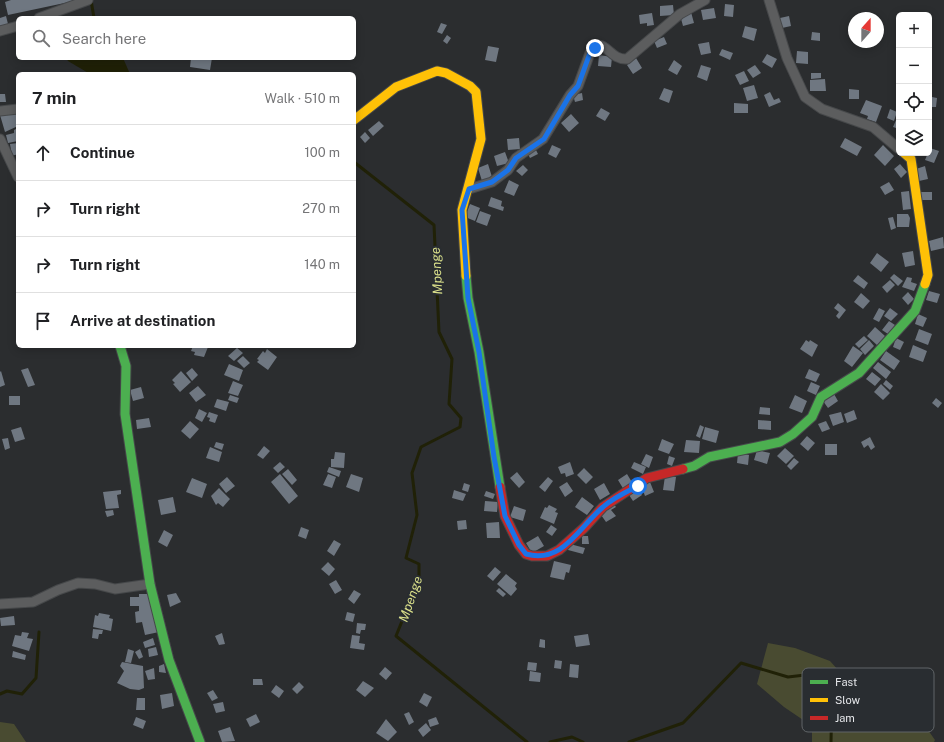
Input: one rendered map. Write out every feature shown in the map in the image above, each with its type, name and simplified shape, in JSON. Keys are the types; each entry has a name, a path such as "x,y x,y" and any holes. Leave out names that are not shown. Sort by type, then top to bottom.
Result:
{"street":[{"path":"44,16 88,0"},
{"path":"469,189 492,182 508,170 516,158 544,139 570,95 578,86 590,53 598,46 603,46 617,58 627,59 680,14 705,0"},
{"path":"769,0 787,58 805,97 822,109 873,127 896,146"},
{"path":"0,31 16,27"},
{"path":"356,118 396,87 436,71 446,73 470,86 476,92 478,98 481,139 469,189 462,210 468,298 479,352 494,457 505,516 519,545 526,554 547,556 559,550 603,507 647,478 694,466 709,457 780,442 794,434 812,417 821,397 859,373 915,312 928,275 911,159 908,156"},
{"path":"0,111 16,109"},
{"path":"0,138 16,173"},
{"path":"121,348 126,366 126,414 150,584 169,660 200,742"},
{"path":"0,604 36,601 58,590 78,583 95,584 115,590 150,584"}],"shaded area":[{"path":"67,60 124,60 129,72 87,72"},
{"path":"768,643 795,648 830,661 836,668 802,668 802,719 784,707 757,684"},
{"path":"0,722 14,724 26,742 0,742"},
{"path":"812,732 929,732 935,740 934,742 812,742"}],"building":[{"path":"11,0 74,1 8,15 5,2"},
{"path":"725,4 734,5 733,17 724,16"},
{"path":"673,5 674,15 660,16 660,6"},
{"path":"714,8 716,18 703,20 701,10"},
{"path":"691,12 694,23 683,26 680,15"},
{"path":"652,13 654,25 647,26 647,23 640,24 639,15"},
{"path":"6,16 8,24 0,26 0,18"},
{"path":"789,16 791,26 782,28 780,18"},
{"path":"441,23 447,25 442,34 437,32"},
{"path":"745,26 757,29 754,41 742,37"},
{"path":"812,32 820,33 820,41 811,40"},
{"path":"447,35 451,38 447,44 443,41"},
{"path":"664,37 667,44 657,48 654,41"},
{"path":"709,42 711,53 701,55 698,44"},
{"path":"488,46 499,48 496,62 485,60"},
{"path":"722,49 733,53 730,60 719,55"},
{"path":"797,51 808,52 808,64 796,63"},
{"path":"767,54 777,59 772,68 762,62"},
{"path":"599,55 612,57 611,67 598,66"},
{"path":"636,58 642,68 633,74 627,65"},
{"path":"191,60 212,60 210,70 190,67"},
{"path":"674,60 682,66 677,75 668,70"},
{"path":"701,65 711,68 707,81 697,77"},
{"path":"755,65 761,73 753,78 747,70"},
{"path":"744,71 749,81 740,85 735,75"},
{"path":"811,73 821,73 821,78 811,79"},
{"path":"825,79 826,91 810,91 810,80"},
{"path":"754,85 758,98 747,101 743,88"},
{"path":"664,88 673,91 669,103 659,99"},
{"path":"849,89 859,90 859,99 849,99"},
{"path":"770,92 774,100 779,98 781,102 769,107 764,95"},
{"path":"582,93 583,100 575,102 573,95"},
{"path":"0,94 5,94 6,102 0,102"},
{"path":"932,97 937,98 936,107 932,107"},
{"path":"866,100 882,106 876,122 867,119 868,116 860,113"},
{"path":"734,103 748,104 748,113 734,113"},
{"path":"601,108 610,113 605,121 596,116"},
{"path":"890,109 896,112 894,121 887,118"},
{"path":"16,111 16,127 5,132 0,115"},
{"path":"571,114 579,123 569,132 561,123"},
{"path":"896,120 896,128 893,127"},
{"path":"379,121 384,126 373,136 368,130"},
{"path":"16,129 16,141 8,143 6,135 14,133 14,130"},
{"path":"365,132 370,138 365,143 360,137"},
{"path":"519,138 520,149 508,150 507,139"},
{"path":"845,138 862,147 857,156 840,147"},
{"path":"16,143 16,155 12,156 10,144"},
{"path":"552,145 561,149 556,158 548,154"},
{"path":"883,145 894,156 885,166 874,155"},
{"path":"535,148 538,154 530,158 527,152"},
{"path":"932,149 939,151 934,163 925,160 927,156 932,156"},
{"path":"505,152 509,163 497,166 494,156"},
{"path":"488,164 492,177 482,181 478,168"},
{"path":"900,164 907,172 901,178 894,169"},
{"path":"523,165 528,170 522,176 516,171"},
{"path":"925,166 928,179 919,181 916,169"},
{"path":"509,180 519,185 514,196 504,192"},
{"path":"889,182 894,190 885,195 880,187"},
{"path":"909,191 911,209 903,210 901,192"},
{"path":"919,192 932,192 932,200 920,200"},
{"path":"491,197 502,201 501,206 504,207 503,211 488,206"},
{"path":"470,204 480,208 475,221 465,217"},
{"path":"480,211 491,215 487,226 476,222"},
{"path":"897,214 908,214 910,218 909,227 897,227"},
{"path":"893,217 896,228 891,230 888,218"},
{"path":"943,237 944,248 931,251 929,241"},
{"path":"913,251 915,265 905,267 902,253"},
{"path":"877,253 889,262 881,272 870,263"},
{"path":"894,274 903,281 898,286 890,278"},
{"path":"858,275 868,283 864,289 853,281"},
{"path":"907,277 912,278 911,282 917,284 914,291 902,287"},
{"path":"890,280 895,285 887,293 882,287"},
{"path":"929,291 940,294 937,303 926,300"},
{"path":"908,292 914,299 908,305 902,298"},
{"path":"861,293 870,301 863,309 854,302"},
{"path":"838,303 846,310 839,319 836,316 839,312 834,308"},
{"path":"879,308 885,311 879,322 873,319"},
{"path":"890,308 898,314 891,321 884,316"},
{"path":"918,314 927,318 923,327 915,324"},
{"path":"889,321 895,325 888,334 882,330"},
{"path":"875,327 885,336 877,345 867,336"},
{"path":"919,329 932,334 928,345 915,340"},
{"path":"864,336 868,340 859,348 855,344"},
{"path":"896,338 904,342 900,350 893,347"},
{"path":"806,340 809,342 810,340 818,345 812,357 800,349"},
{"path":"869,340 874,346 865,355 860,349"},
{"path":"913,345 927,351 923,362 909,357"},
{"path":"853,346 863,353 852,367 844,361"},
{"path":"192,348 208,348 204,357 194,355 195,352 191,351"},
{"path":"237,348 243,353 234,361 228,356"},
{"path":"267,349 277,357 268,370 257,362 259,360 257,359 263,351 265,353"},
{"path":"886,351 900,361 894,370 880,360"},
{"path":"243,356 250,363 244,368 237,361"},
{"path":"878,362 891,372 886,379 873,368"},
{"path":"229,364 243,370 239,381 224,375"},
{"path":"28,368 35,385 28,387 21,370"},
{"path":"192,368 198,375 192,381 186,373"},
{"path":"809,369 820,374 816,382 805,378"},
{"path":"1,371 5,385 0,387 0,372"},
{"path":"181,371 191,382 180,392 173,384 175,383 172,380"},
{"path":"872,372 881,379 875,386 866,379"},
{"path":"886,380 893,386 890,390 883,384"},
{"path":"233,381 243,385 238,396 228,393"},
{"path":"811,382 820,386 816,395 807,391"},
{"path":"881,384 890,393 883,400 874,392"},
{"path":"198,386 206,395 196,402 189,393"},
{"path":"141,387 144,398 133,401 130,390"},
{"path":"834,394 838,401 828,408 823,401"},
{"path":"230,395 239,398 237,403 228,400"},
{"path":"795,395 807,401 802,413 789,408"},
{"path":"9,396 20,396 20,405 9,405"},
{"path":"936,398 942,403 938,408 932,403"},
{"path":"217,399 229,402 226,411 214,407"},
{"path":"760,407 770,408 770,415 759,414"},
{"path":"199,409 207,413 202,422 195,418"},
{"path":"854,410 857,419 847,423 844,414"},
{"path":"209,412 218,415 215,423 209,421 210,418 207,417"},
{"path":"841,412 844,422 833,426 829,415"},
{"path":"149,418 151,427 137,429 136,420"},
{"path":"758,420 771,421 771,430 758,429"},
{"path":"190,421 199,429 190,439 181,431"},
{"path":"826,421 830,429 822,432 818,424"},
{"path":"700,425 704,427 700,438 696,436"},
{"path":"21,427 25,439 15,442 11,430"},
{"path":"705,427 719,431 716,443 702,439"},
{"path":"807,436 815,443 808,451 800,444"},
{"path":"870,437 875,447 871,450 868,445 864,448 861,442"},
{"path":"8,438 10,448 5,450 2,439"},
{"path":"662,439 674,444 669,454 658,450"},
{"path":"686,440 700,441 699,453 684,452"},
{"path":"216,442 224,444 222,450 214,447"},
{"path":"825,444 837,444 837,455 825,455"},
{"path":"264,446 270,451 263,459 257,455"},
{"path":"210,447 222,452 219,462 206,458"},
{"path":"785,448 794,456 786,464 777,456"},
{"path":"757,450 770,453 767,464 754,460"},
{"path":"335,452 345,453 344,468 331,467 331,459 334,459"},
{"path":"738,453 749,455 748,465 737,463"},
{"path":"646,454 653,457 649,468 641,464"},
{"path":"669,456 675,458 672,466 667,464"},
{"path":"794,458 799,462 791,470 787,466"},
{"path":"280,462 285,467 278,473 273,468"},
{"path":"570,462 574,474 566,477 565,473 561,474 558,467"},
{"path":"634,462 646,467 643,474 631,468"},
{"path":"329,467 341,471 339,477 327,472"},
{"path":"584,468 593,477 586,484 577,475"},
{"path":"288,469 297,480 292,485 282,474"},
{"path":"517,472 525,482 519,488 510,478"},
{"path":"280,474 298,496 289,504 271,482"},
{"path":"328,474 336,477 332,488 323,485"},
{"path":"351,474 363,478 359,492 346,487"},
{"path":"627,474 633,484 624,490 618,480"},
{"path":"665,476 676,477 674,491 663,490"},
{"path":"227,477 235,486 226,493 219,484"},
{"path":"548,477 553,481 545,492 539,487"},
{"path":"192,478 207,484 202,498 186,492"},
{"path":"567,482 573,491 565,497 559,487"},
{"path":"650,482 654,492 645,496 641,485"},
{"path":"464,483 470,485 468,492 462,490"},
{"path":"604,483 610,494 600,500 594,489"},
{"path":"219,488 230,499 223,507 218,503 216,505 211,496"},
{"path":"638,489 642,495 633,501 629,495"},
{"path":"121,490 121,494 117,495 119,508 106,509 103,492"},
{"path":"454,490 466,494 463,501 452,498"},
{"path":"486,491 495,494 493,499 484,496"},
{"path":"173,497 176,512 161,515 158,500"},
{"path":"582,497 594,506 587,515 575,507"},
{"path":"485,501 498,502 497,512 484,511"},
{"path":"613,503 616,507 611,510 616,516 606,522 599,512"},
{"path":"549,505 557,509 555,512 558,513 554,524 540,518 545,507 547,508"},
{"path":"514,506 526,510 523,521 510,517"},
{"path":"113,510 114,515 107,517 105,511"},
{"path":"466,520 467,529 458,530 457,521"},
{"path":"499,522 500,538 487,538 486,523"},
{"path":"551,525 557,529 552,536 546,532"},
{"path":"301,527 309,530 306,539 298,536"},
{"path":"164,530 173,535 167,547 158,542"},
{"path":"538,536 544,546 532,553 526,543"},
{"path":"582,536 588,536 589,544 582,544"},
{"path":"334,540 341,544 334,556 327,551"},
{"path":"570,544 585,548 583,554 568,550"},
{"path":"554,561 571,565 569,573 566,572 564,580 550,577"},
{"path":"328,562 335,569 329,576 321,569"},
{"path":"495,567 501,572 493,581 487,576"},
{"path":"506,574 517,583 515,586 517,589 511,596 497,584"},
{"path":"336,580 342,590 335,594 329,584"},
{"path":"499,588 506,594 503,597 496,591"},
{"path":"354,590 361,594 354,604 348,599"},
{"path":"176,593 181,602 170,607 167,595"},
{"path":"139,594 148,594 159,632 145,635 142,622 136,623 135,612 139,611 139,606 130,606 130,597 139,597"},
{"path":"347,612 355,614 353,622 345,620"},
{"path":"99,613 110,615 109,618 113,619 111,631 93,627 95,615 98,616"},
{"path":"14,616 15,625 1,626 0,618"},
{"path":"357,623 366,624 365,630 361,630 360,634 356,633"},
{"path":"93,629 103,630 102,634 99,634 98,639 92,638"},
{"path":"22,632 29,633 27,638 33,639 29,651 12,646 15,635 21,636"},
{"path":"222,633 225,644 219,645 215,636"},
{"path":"588,634 590,645 576,647 574,636"},
{"path":"352,635 360,636 359,643 365,644 364,650 350,648"},
{"path":"153,638 155,645 145,648 143,642"},
{"path":"540,639 545,640 545,648 539,647"},
{"path":"156,647 158,655 149,657 148,649"},
{"path":"128,649 134,651 131,663 125,662"},
{"path":"140,649 143,657 139,659 135,652"},
{"path":"13,651 26,655 25,660 12,657"},
{"path":"555,660 562,661 561,669 554,668"},
{"path":"122,662 143,666 144,688 139,690 130,689 117,683 124,671 120,666"},
{"path":"528,662 537,663 536,671 527,670"},
{"path":"164,664 166,673 159,672 159,666"},
{"path":"570,664 579,665 578,678 569,677"},
{"path":"385,667 392,673 386,680 379,674"},
{"path":"154,668 155,679 148,680 145,671"},
{"path":"530,671 541,673 540,682 529,681"},
{"path":"253,679 262,679 263,685 253,685"},
{"path":"363,681 374,688 365,697 356,690"},
{"path":"299,682 304,687 297,694 292,689"},
{"path":"276,685 284,691 279,698 271,692"},
{"path":"213,690 218,698 212,701 207,693"},
{"path":"172,693 174,706 162,709 160,695"},
{"path":"424,693 432,697 427,707 419,702"},
{"path":"137,698 145,698 145,710 136,710"},
{"path":"223,702 225,711 216,713 213,704"},
{"path":"409,712 414,722 409,725 404,714"},
{"path":"256,714 260,722 250,727 246,719"},
{"path":"136,717 146,721 143,729 133,725"},
{"path":"436,717 439,724 430,727 428,720"},
{"path":"386,719 397,732 388,741 376,733"},
{"path":"426,723 431,730 423,737 418,730"},
{"path":"230,727 235,741 222,742 218,731"}],"waterway":[{"name":"Mpenge","path":"91,0 94,16"},
{"name":"Mpenge","path":"356,164 434,225 439,332 452,359 449,404 461,418 460,427 421,447 412,473 417,515 406,558 419,564 419,579 396,636 527,742"},
{"path":"0,694 7,691 22,694 36,678 39,632"},
{"name":"Mpenge","path":"629,742 683,723 741,663 788,677 802,675"},
{"name":"Mpenge","path":"831,732 831,742"},
{"name":"Mpenge","path":"550,742 572,737 583,742"}],"traffic: fast":[{"path":"466,276 468,298 479,352 500,487"},
{"path":"683,469 694,466 709,457 780,442 793,434 812,417 821,397 859,373 915,311 925,284"},
{"path":"121,348 126,366 125,414 150,584 169,660 200,742"}],"traffic: slow":[{"path":"356,118 396,87 437,71 446,73 470,86 476,92 481,139 462,210 466,276"},
{"path":"908,156 911,159 928,275 925,284"}],"traffic: jam":[{"path":"500,487 505,516 519,545 526,554 532,556 547,556 559,550 584,528 603,507 647,478 683,469"}],"route":[{"path":"595,48 590,53 578,86 570,95 544,139 527,149 516,158 508,170 492,182 469,189 462,210 468,298 479,352 494,457 505,516 519,545 526,554 532,556 547,556 559,550 584,528 603,507 638,486"}]}
